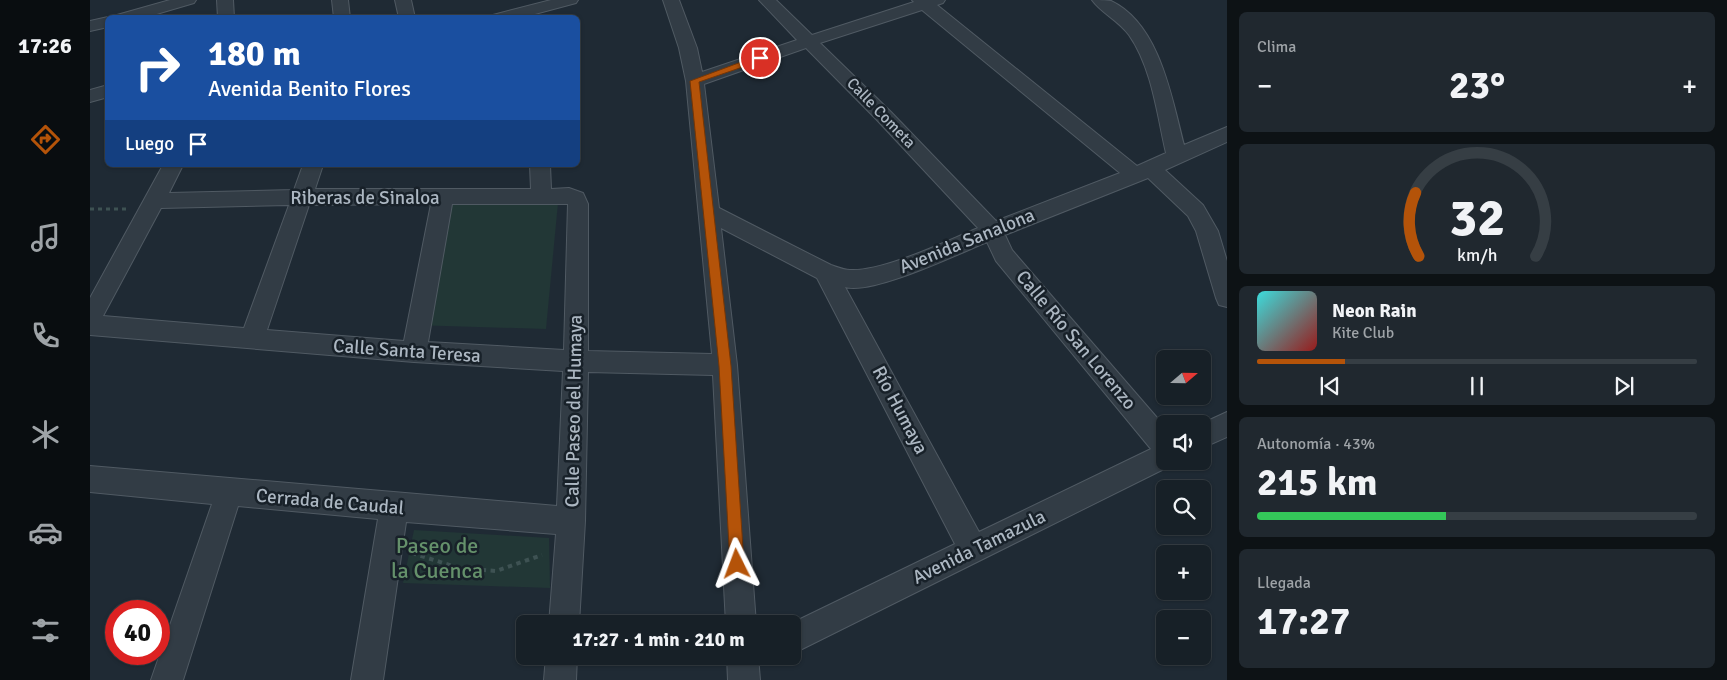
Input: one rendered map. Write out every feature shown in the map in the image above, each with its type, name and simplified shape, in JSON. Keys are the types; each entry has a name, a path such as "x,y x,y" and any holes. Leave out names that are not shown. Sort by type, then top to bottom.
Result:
{"street":[{"path":"134,15 188,0"},
{"path":"225,0 226,15"},
{"path":"340,0 342,15"},
{"path":"403,0 406,15"},
{"path":"509,15 570,0"},
{"path":"671,0 688,48 695,81 725,366 739,615"},
{"name":"Calle Cometa","path":"766,0 810,41 992,230"},
{"path":"1100,0 1126,21 1145,48 1157,79 1177,156"},
{"path":"695,81 928,2 1143,172 1196,211 1207,231 1227,298"},
{"path":"90,26 105,23"},
{"path":"90,96 105,92"},
{"name":"Avenida Sanalona","path":"708,212 825,272 849,280 870,277 900,268 992,230 1143,172 1227,134"},
{"path":"90,319 172,167"},
{"path":"252,339 312,167"},
{"path":"540,167 541,196"},
{"name":"Riberas de Sinaloa","path":"153,205 302,197 569,196 576,198"},
{"path":"414,352 443,197"},
{"name":"Calle Paseo del Humaya","path":"565,615 570,533 575,361 578,204 576,198"},
{"name":"Calle Río San Lorenzo","path":"992,230 1004,255 1156,435"},
{"name":"Río Humaya","path":"825,272 973,550"},
{"name":"Calle Santa Teresa","path":"90,325 414,352 575,361 725,366"},
{"path":"1211,432 1227,424"},
{"name":"Avenida Tamazula","path":"801,635 1156,459"},
{"name":"Cerrada de Caudal","path":"90,479 394,507 570,533"},
{"path":"167,680 229,493"},
{"path":"367,680 394,507"},
{"path":"560,680 561,665"}],"path":[{"path":"90,209 153,205"},
{"path":"389,541 420,557 459,568 496,571 570,533"}],"green space":[{"path":"558,203 546,329 412,325 437,204"},
{"name":"Paseo de la Cuenca","path":"414,530 549,538 550,588 403,583"}],"route":[{"path":"737,564 725,366 695,81 760,58"}]}
